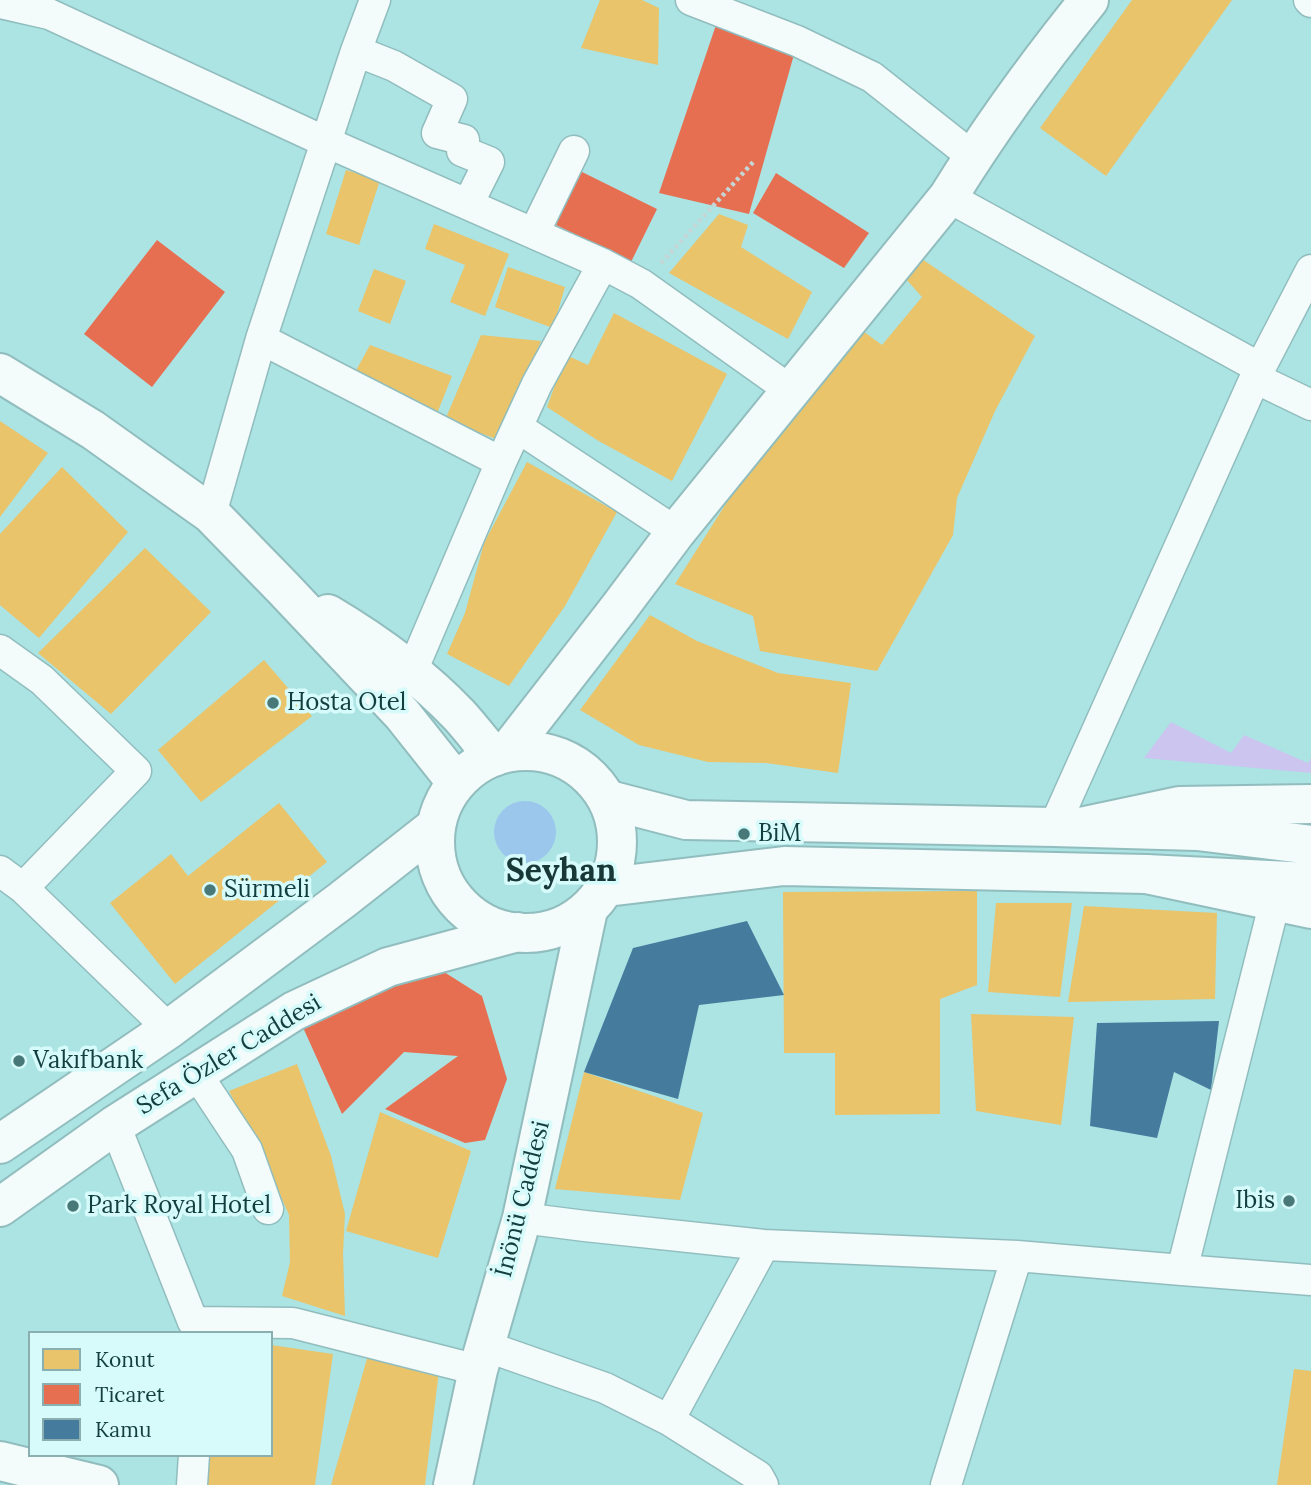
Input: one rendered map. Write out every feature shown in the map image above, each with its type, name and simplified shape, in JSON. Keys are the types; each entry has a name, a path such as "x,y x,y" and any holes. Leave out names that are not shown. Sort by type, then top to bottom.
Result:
{"main road":[{"path":"501,754 790,390 948,197 973,157 1060,35 1089,0"},
{"path":"0,373 93,430 211,514 402,714 456,782"},
{"path":"284,589 352,628 412,671 501,754"},
{"path":"538,750 566,758 591,776 609,800 618,829 617,859 597,899 562,927 532,934 502,931 474,918 452,897 439,869 434,839 440,808 456,782 480,762 501,754 538,750"},
{"path":"609,800 686,820 1197,831 1304,877"},
{"path":"1067,827 1179,806 1311,804"},
{"name":"Sefa Özler Caddesi","path":"0,1144 169,1029 435,827"},
{"path":"597,899 784,866 1304,877"},
{"name":"İnönü Caddesi","path":"453,1485 481,1358 522,1218 597,899"},
{"name":"Sefa Özler Caddesi","path":"0,1207 116,1125 294,1010 388,967 518,932"},
{"path":"0,1461 99,1485"}],"street":[{"path":"211,514 261,339 375,0"},
{"path":"691,0 797,41 872,77 973,157"},
{"path":"14,3 49,14 327,142 603,264 641,284 790,390"},
{"path":"356,51 394,66 453,99 437,133 464,140 462,151 489,162 468,204"},
{"path":"534,233 574,151"},
{"path":"948,197 1311,405"},
{"path":"412,671 537,384 603,264"},
{"path":"1067,827 1257,373 1311,270"},
{"path":"261,339 501,462"},
{"path":"517,427 677,532"},
{"path":"0,650 42,680 136,771 11,880 169,1029"},
{"path":"1182,1270 1304,877"},
{"path":"196,1073 247,1150 268,1209"},
{"path":"116,1125 193,1327 293,1324 481,1358 605,1388 670,1420 758,1476 763,1485"},
{"path":"522,1218 764,1245 1017,1256 1311,1280"},
{"path":"670,1420 764,1245"},
{"path":"946,1485 1017,1256"},
{"path":"192,1485 194,1457"}],"path":[{"path":"641,284 755,160"}],"shaded area":[{"path":"1171,722 1231,753 1244,735 1308,763 1311,758 1311,773 1144,758"}],"water":[{"path":"525,801 547,810 556,832 547,854 525,863 503,854 494,832 503,810"}],"building: Konut":[{"path":"600,0 642,0 659,8 658,65 581,48"},
{"path":"1132,0 1232,0 1106,176 1040,128"},
{"path":"346,170 380,180 359,245 326,234"},
{"path":"719,214 748,225 741,247 812,292 788,339 669,273"},
{"path":"434,224 509,254 485,316 450,302 465,265 425,249"},
{"path":"922,259 1035,336 995,411 957,498 953,535 877,671 760,651 753,616 675,584 793,398 852,323 882,345 922,297 905,278"},
{"path":"508,267 565,287 553,328 495,307"},
{"path":"374,269 406,281 390,324 358,311"},
{"path":"614,313 727,374 672,481 597,440 547,407 566,355 588,365"},
{"path":"481,335 541,341 499,440 445,420"},
{"path":"370,345 452,376 436,416 354,374"},
{"path":"0,421 48,453 0,517"},
{"path":"527,462 617,512 565,606 509,686 447,654 465,613 484,543"},
{"path":"62,467 128,532 39,638 0,605 0,534"},
{"path":"145,548 211,612 111,714 38,653"},
{"path":"650,615 697,641 778,673 851,683 838,773 766,763 708,762 639,745 580,710"},
{"path":"264,660 312,716 201,802 158,750"},
{"name":"Sürmeli","path":"279,803 327,862 175,984 110,903 171,854 188,876"},
{"path":"977,891 977,985 940,999 940,1114 835,1115 835,1053 784,1053 783,892"},
{"path":"996,903 1072,903 1060,997 988,992"},
{"path":"1084,906 1217,913 1215,999 1068,1002"},
{"path":"971,1014 1074,1017 1061,1125 976,1111"},
{"path":"297,1064 331,1156 345,1214 345,1316 282,1296 290,1262 289,1215 229,1091"},
{"path":"584,1072 703,1113 680,1200 555,1189"},
{"path":"380,1112 471,1151 438,1258 346,1231"},
{"path":"273,1345 333,1354 315,1485 202,1485 209,1457 273,1457"},
{"path":"368,1355 439,1371 425,1485 331,1485"},
{"path":"1294,1369 1311,1371 1311,1485 1277,1485"}],"building: Ticaret":[{"path":"717,22 795,51 749,214 659,193"},
{"path":"580,171 657,209 631,262 554,224"},
{"path":"776,173 869,233 844,268 753,213"},
{"path":"157,240 225,292 152,387 84,334"},
{"path":"433,965 482,996 507,1079 485,1140 465,1143 385,1109 458,1056 404,1052 342,1114 301,1023"}],"building: Kamu":[{"path":"747,921 784,995 699,1005 678,1099 584,1072 633,948"},
{"path":"1219,1021 1211,1090 1174,1072 1157,1138 1090,1126 1097,1023"}],"place":[{"name":"Hosta Otel","path":"273,703"},
{"name":"BiM","path":"744,834"},
{"name":"Sürmeli","path":"210,890"},
{"name":"Vakıfbank","path":"19,1061"},
{"name":"Ibis","path":"1289,1201"},
{"name":"Park Royal Hotel","path":"73,1206"}],"district":[{"name":"Seyhan","path":"561,872"}]}
